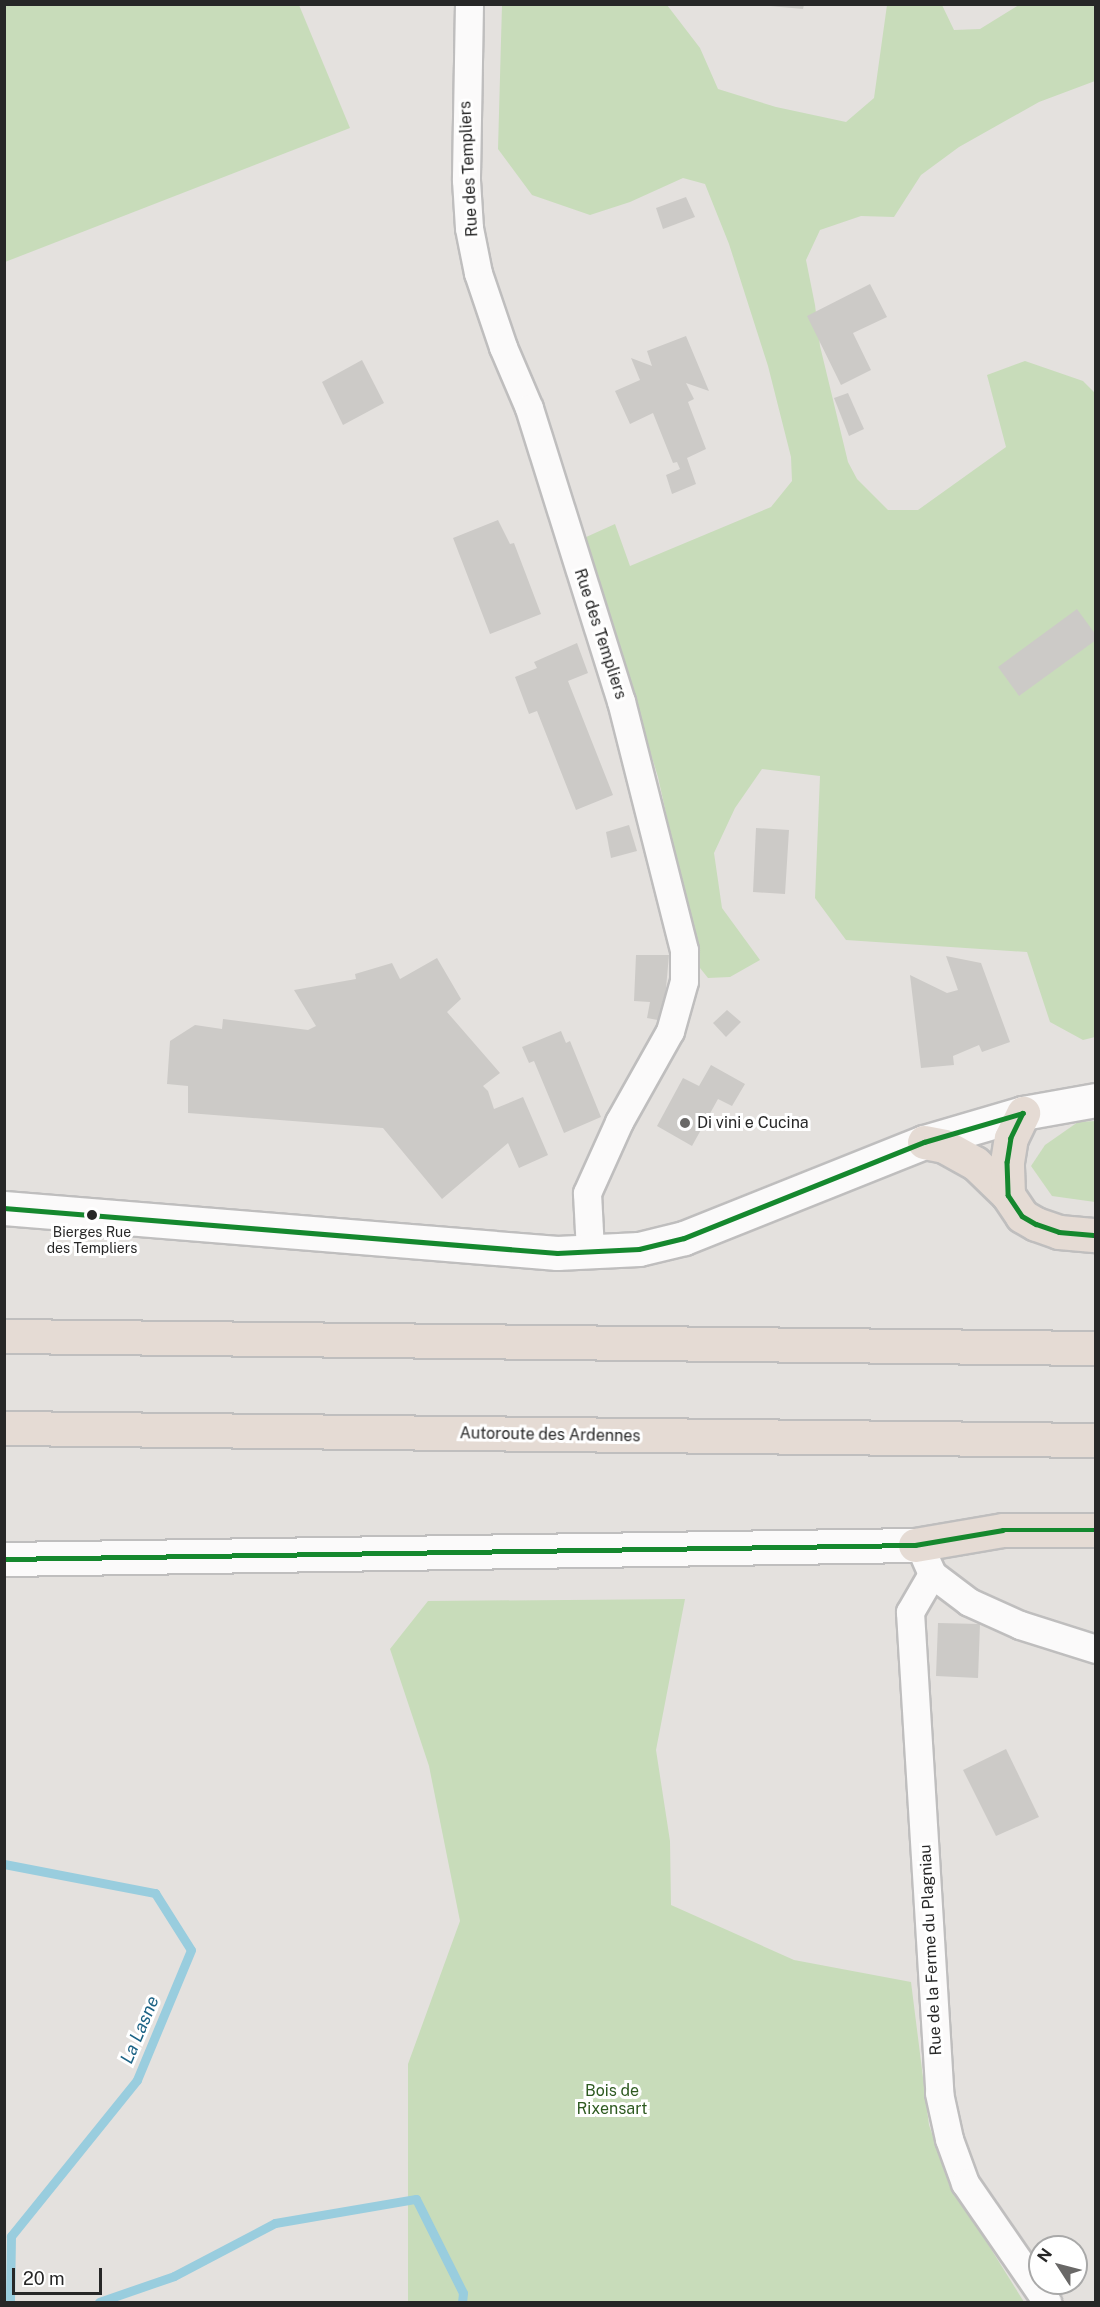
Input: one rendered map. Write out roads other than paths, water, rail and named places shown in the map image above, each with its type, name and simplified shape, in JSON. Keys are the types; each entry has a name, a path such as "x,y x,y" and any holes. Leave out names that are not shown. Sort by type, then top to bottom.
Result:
{"highway":[{"path":"1008,1195 1007,1162 1011,1138 1023,1113"},
{"path":"924,1142 944,1146 975,1163 1008,1195 1022,1216 1036,1224 1059,1232 1095,1235"},
{"path":"4,1336 1095,1348"},
{"name":"Autoroute des Ardennes","path":"4,1428 1095,1440"},
{"path":"915,1545 1003,1530 1095,1530"}],"street":[{"name":"Rue des Templiers","path":"469,4 466,180 469,228 478,273 503,347 530,408 621,700 684,951 684,981 670,1031 619,1122 587,1193 590,1251"},
{"path":"4,1208 557,1253 639,1249 684,1238 924,1142 1023,1113 1095,1100"},
{"path":"4,1559 915,1545 925,1558 932,1574 969,1602 1020,1625 1095,1649"},
{"name":"Rue de la Ferme du Plagniau","path":"932,1574 910,1612 939,2093 949,2139 965,2183 1047,2302"}],"waterway":[{"name":"La Lasne","path":"4,1864 155,1893 191,1950 137,2080 11,2236 10,2302"},
{"name":"La Lasne","path":"99,2302 174,2276 275,2223 416,2199 463,2293 462,2302"}],"place":[{"name":"Di vini e Cucina","path":"685,1123"},
{"name":"Bierges Rue des Templiers","path":"92,1215"}],"park label":[{"name":"Bois de Rixensart","path":"612,2100"}]}
